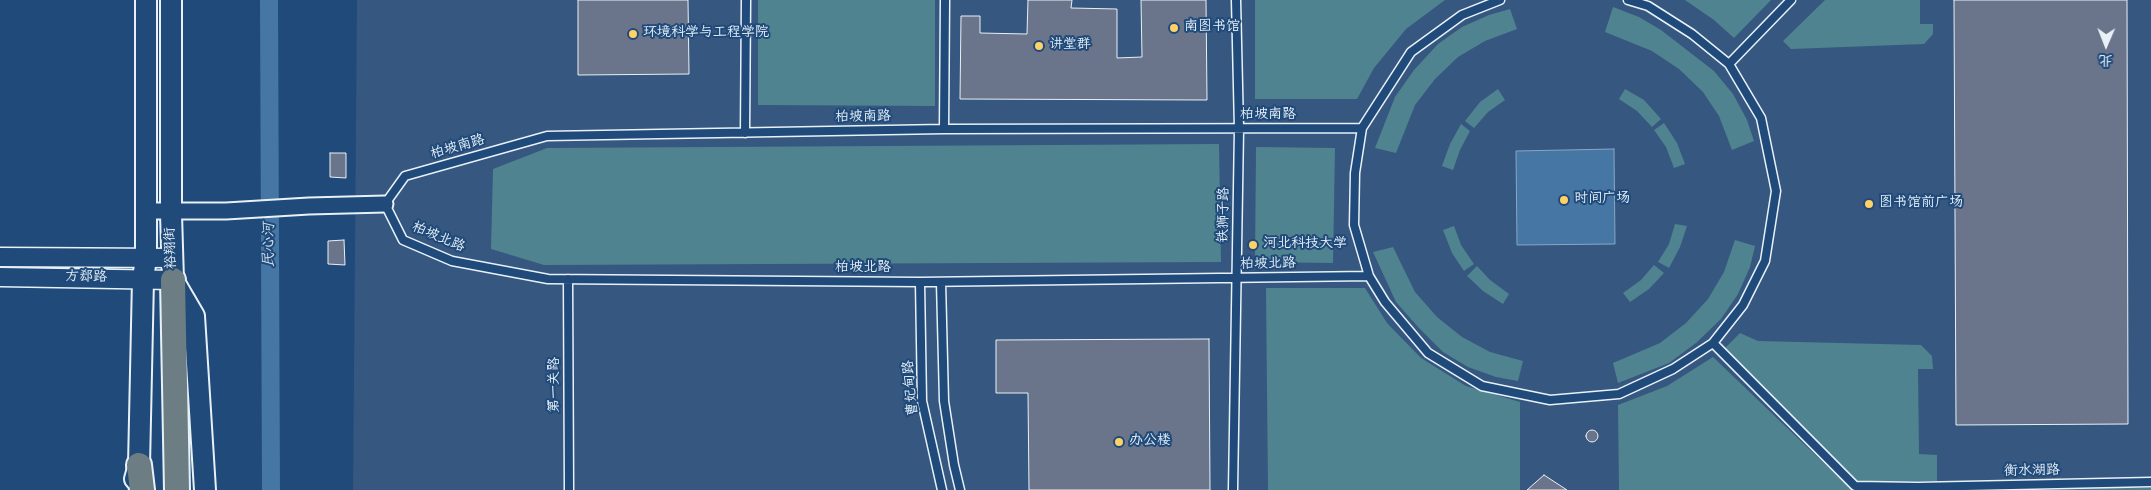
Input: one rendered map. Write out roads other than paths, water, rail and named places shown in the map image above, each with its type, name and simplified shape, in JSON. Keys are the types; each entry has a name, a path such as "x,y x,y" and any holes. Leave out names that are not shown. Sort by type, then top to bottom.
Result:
{"highway":[{"path":"173,269 177,490"},
{"path":"139,465 142,490"}],"main road":[{"name":"裕翔街","path":"131,490 139,465 143,279 146,258 146,0"},
{"name":"裕翔街","path":"171,0 171,212 173,269 194,316 206,490"}],"street":[{"path":"146,211 171,212 385,204"},
{"name":"方郄路","path":"0,257 146,258 173,269"},
{"name":"方郄路","path":"0,277 143,279 173,269"}],"lane":[{"path":"745,133 746,0"},
{"path":"944,129 945,0"},
{"name":"铁狮子路","path":"1233,490 1239,128 1236,0"},
{"path":"1500,0 1462,15 1411,52 1362,128 1356,173 1354,225 1370,276 1385,302 1428,353 1482,386 1550,400 1619,394 1673,369 1713,343 1743,305 1765,261 1776,191 1760,118 1729,64 1692,34 1648,6 1628,0"},
{"path":"1729,64 1792,0"},
{"name":"柏坡南路","path":"385,204 405,176 547,136 944,129 1362,128"},
{"name":"柏坡北路","path":"385,204 403,240 452,261 548,279 941,282 1370,276"},
{"name":"第一关路","path":"568,279 569,490"},
{"name":"曹妃甸路","path":"920,282 922,401 942,490"},
{"path":"941,282 944,401 960,490"},
{"path":"1713,343 1857,488"},
{"name":"衡水湖路","path":"1857,488 2151,482"}],"waterway":[{"name":"民心河","path":"269,0 271,490"}],"place":[{"name":"南图书馆","path":"1174,28"},
{"name":"环境科学与工程学院","path":"633,34"},
{"name":"讲堂群","path":"1039,46"},
{"name":"时间广场","path":"1564,200"},
{"name":"图书馆前广场","path":"1869,204"},
{"name":"河北科技大学","path":"1253,245"},
{"name":"办公楼","path":"1119,442"}]}
